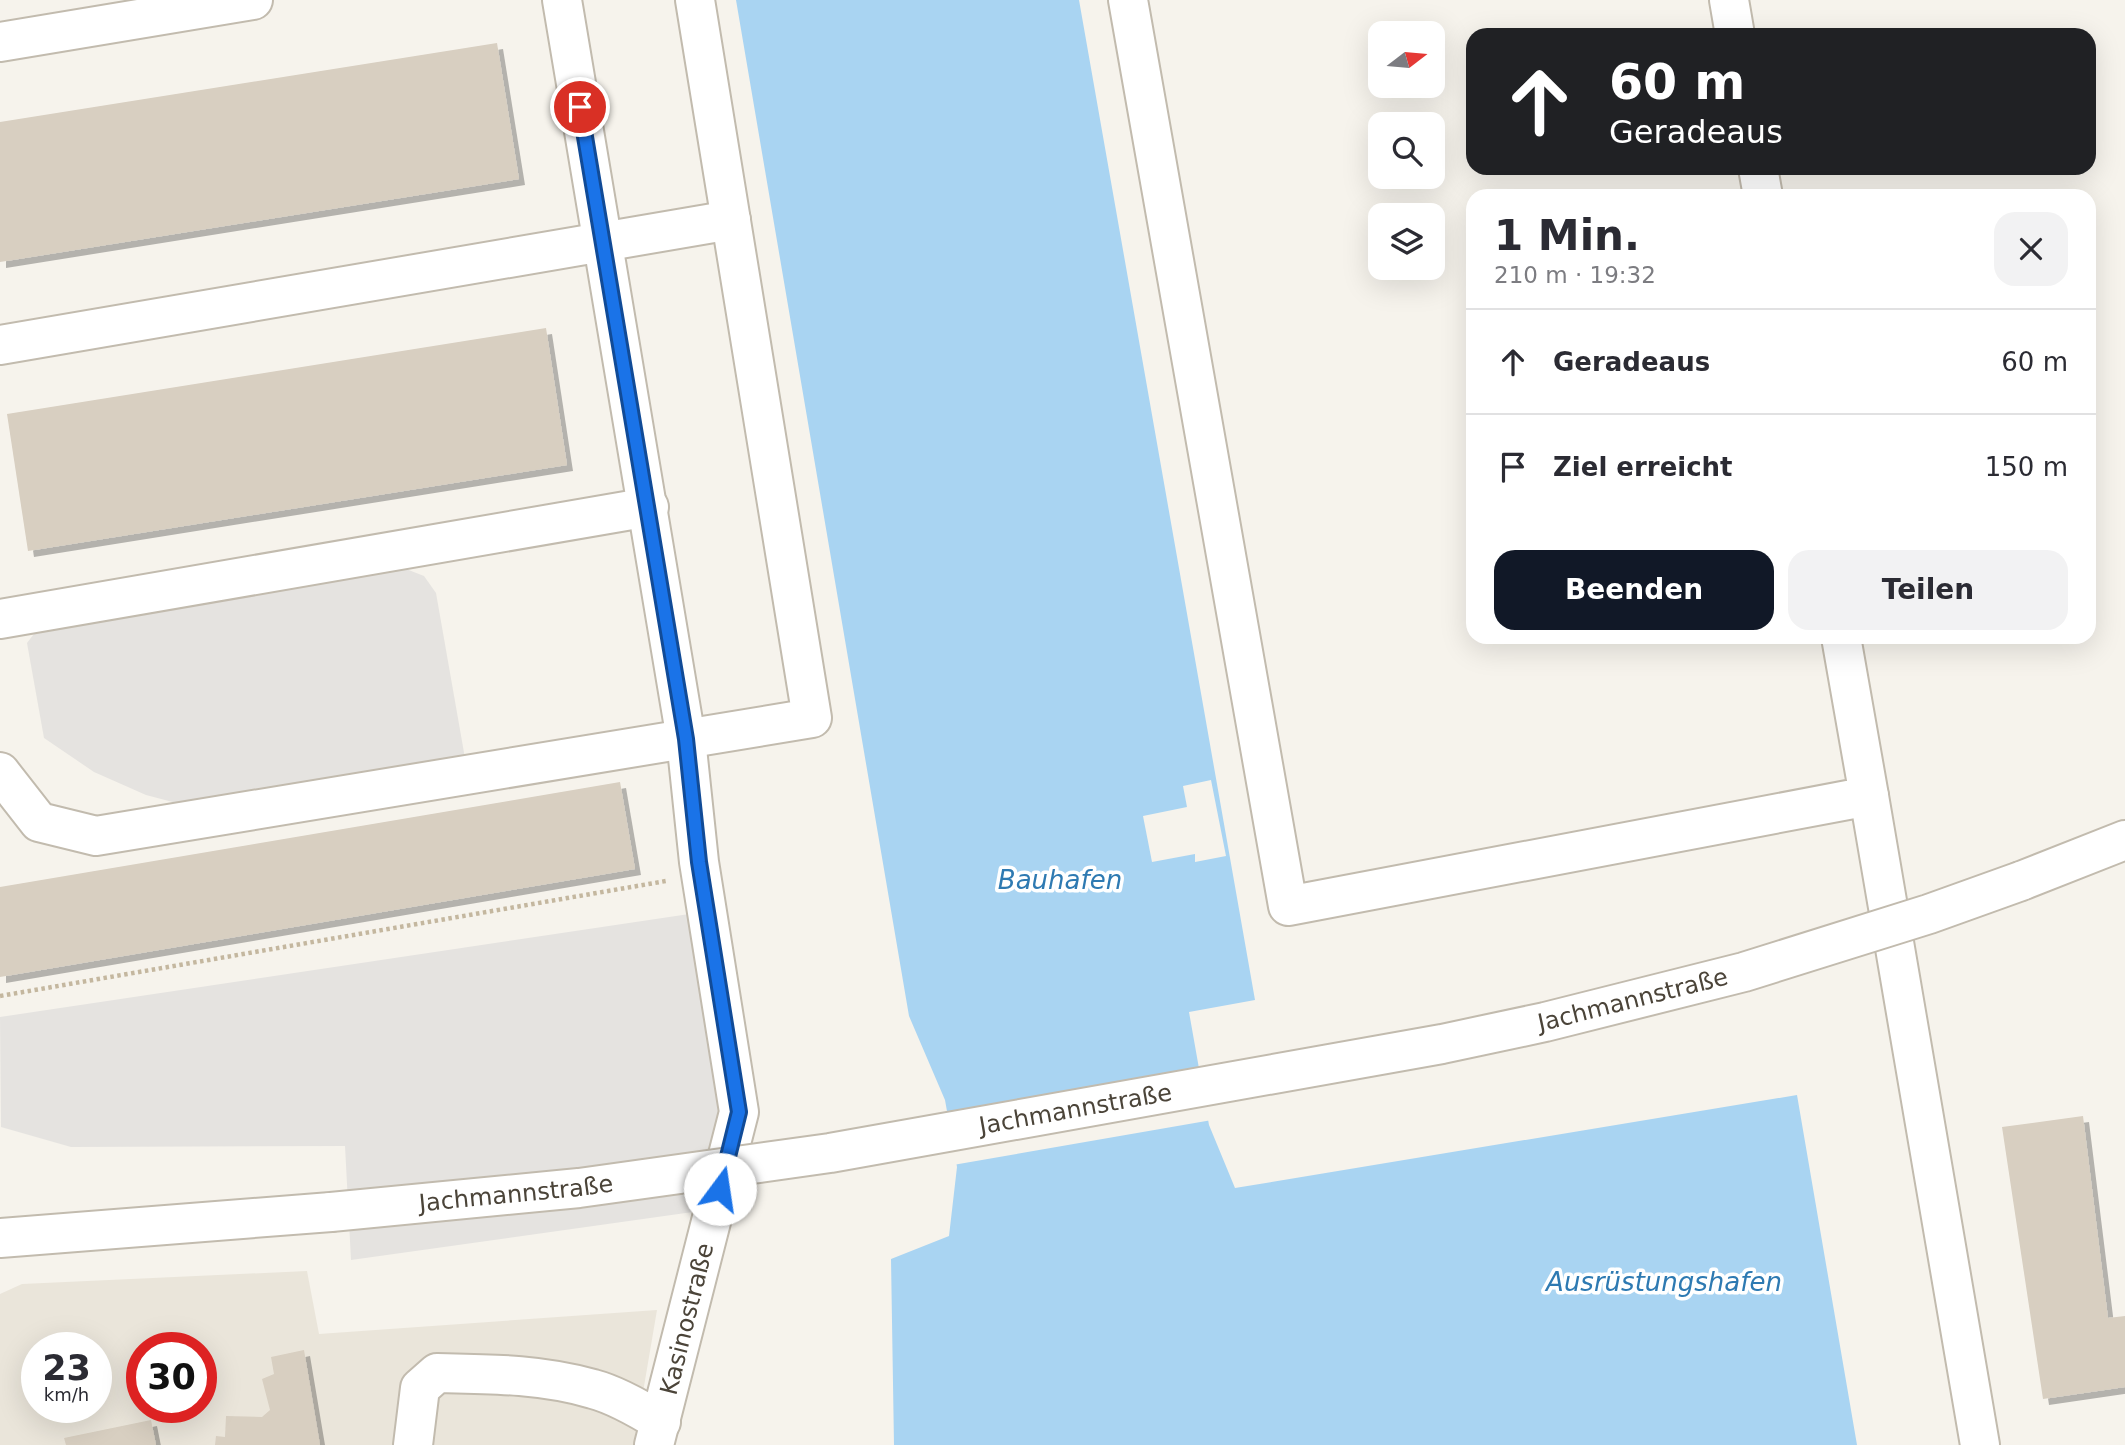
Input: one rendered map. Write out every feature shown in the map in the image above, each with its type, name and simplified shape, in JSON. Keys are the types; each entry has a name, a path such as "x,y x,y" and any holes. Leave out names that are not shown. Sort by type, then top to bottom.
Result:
{"street":[{"path":"0,42 253,0"},
{"name":"Kasinostraße","path":"562,0 686,739 700,869 739,1112 658,1433"},
{"path":"0,772 39,822 96,836 812,718 695,0"},
{"path":"1128,0 1287,906 1869,796"},
{"path":"1728,0 1734,28"},
{"path":"0,345 731,220"},
{"path":"0,619 649,507"},
{"path":"1842,644 1980,1445"},
{"name":"Jachmannstraße","path":"0,1238 331,1212 579,1188 830,1153 1442,1044 1558,1019 1744,972 1928,914 2125,840"},
{"path":"414,1445 420,1388 437,1373 544,1378 595,1389 640,1409 658,1433"}],"path":[{"path":"0,996 700,869"}],"shaded area":[{"path":"401,567 424,576 436,593 466,764 184,805 146,795 94,772 44,738 27,643 40,626"},
{"path":"696,913 729,1117 707,1210 351,1260 345,1146 71,1147 1,1127 0,1017"},
{"path":"307,1271 319,1334 657,1310 634,1445 0,1445 0,1294 22,1284"}],"water":[{"name":"Bauhafen","path":"736,0 1079,0 1255,1000 1189,1012 1209,1125 1235,1188 1797,1095 1857,1445 894,1445 891,1259 949,1236 957,1167 945,1100 909,1016"}],"pier":[{"path":"1211,780 1226,856 1195,862 1195,854 1152,862 1143,816 1187,807 1183,786"},
{"path":"1206,1087 1212,1120 953,1165 947,1133"}],"building":[{"path":"497,43 519,179 0,262 0,122"},
{"path":"546,328 567,465 28,551 7,414"},
{"path":"620,782 635,869 0,977 0,887"},
{"path":"2083,1116 2108,1318 2125,1316 2125,1387 2043,1399 2002,1127"},
{"path":"304,1350 320,1445 215,1445 216,1436 225,1437 226,1416 262,1417 270,1410 262,1379 274,1374 271,1357"},
{"path":"136,1423 152,1423 156,1445 66,1445 64,1438"}],"route":[{"path":"580,107 686,739 699,862 739,1112 720,1189"}],"water label":[{"name":"Ausrüstungshafen","path":"1664,1282"}]}
